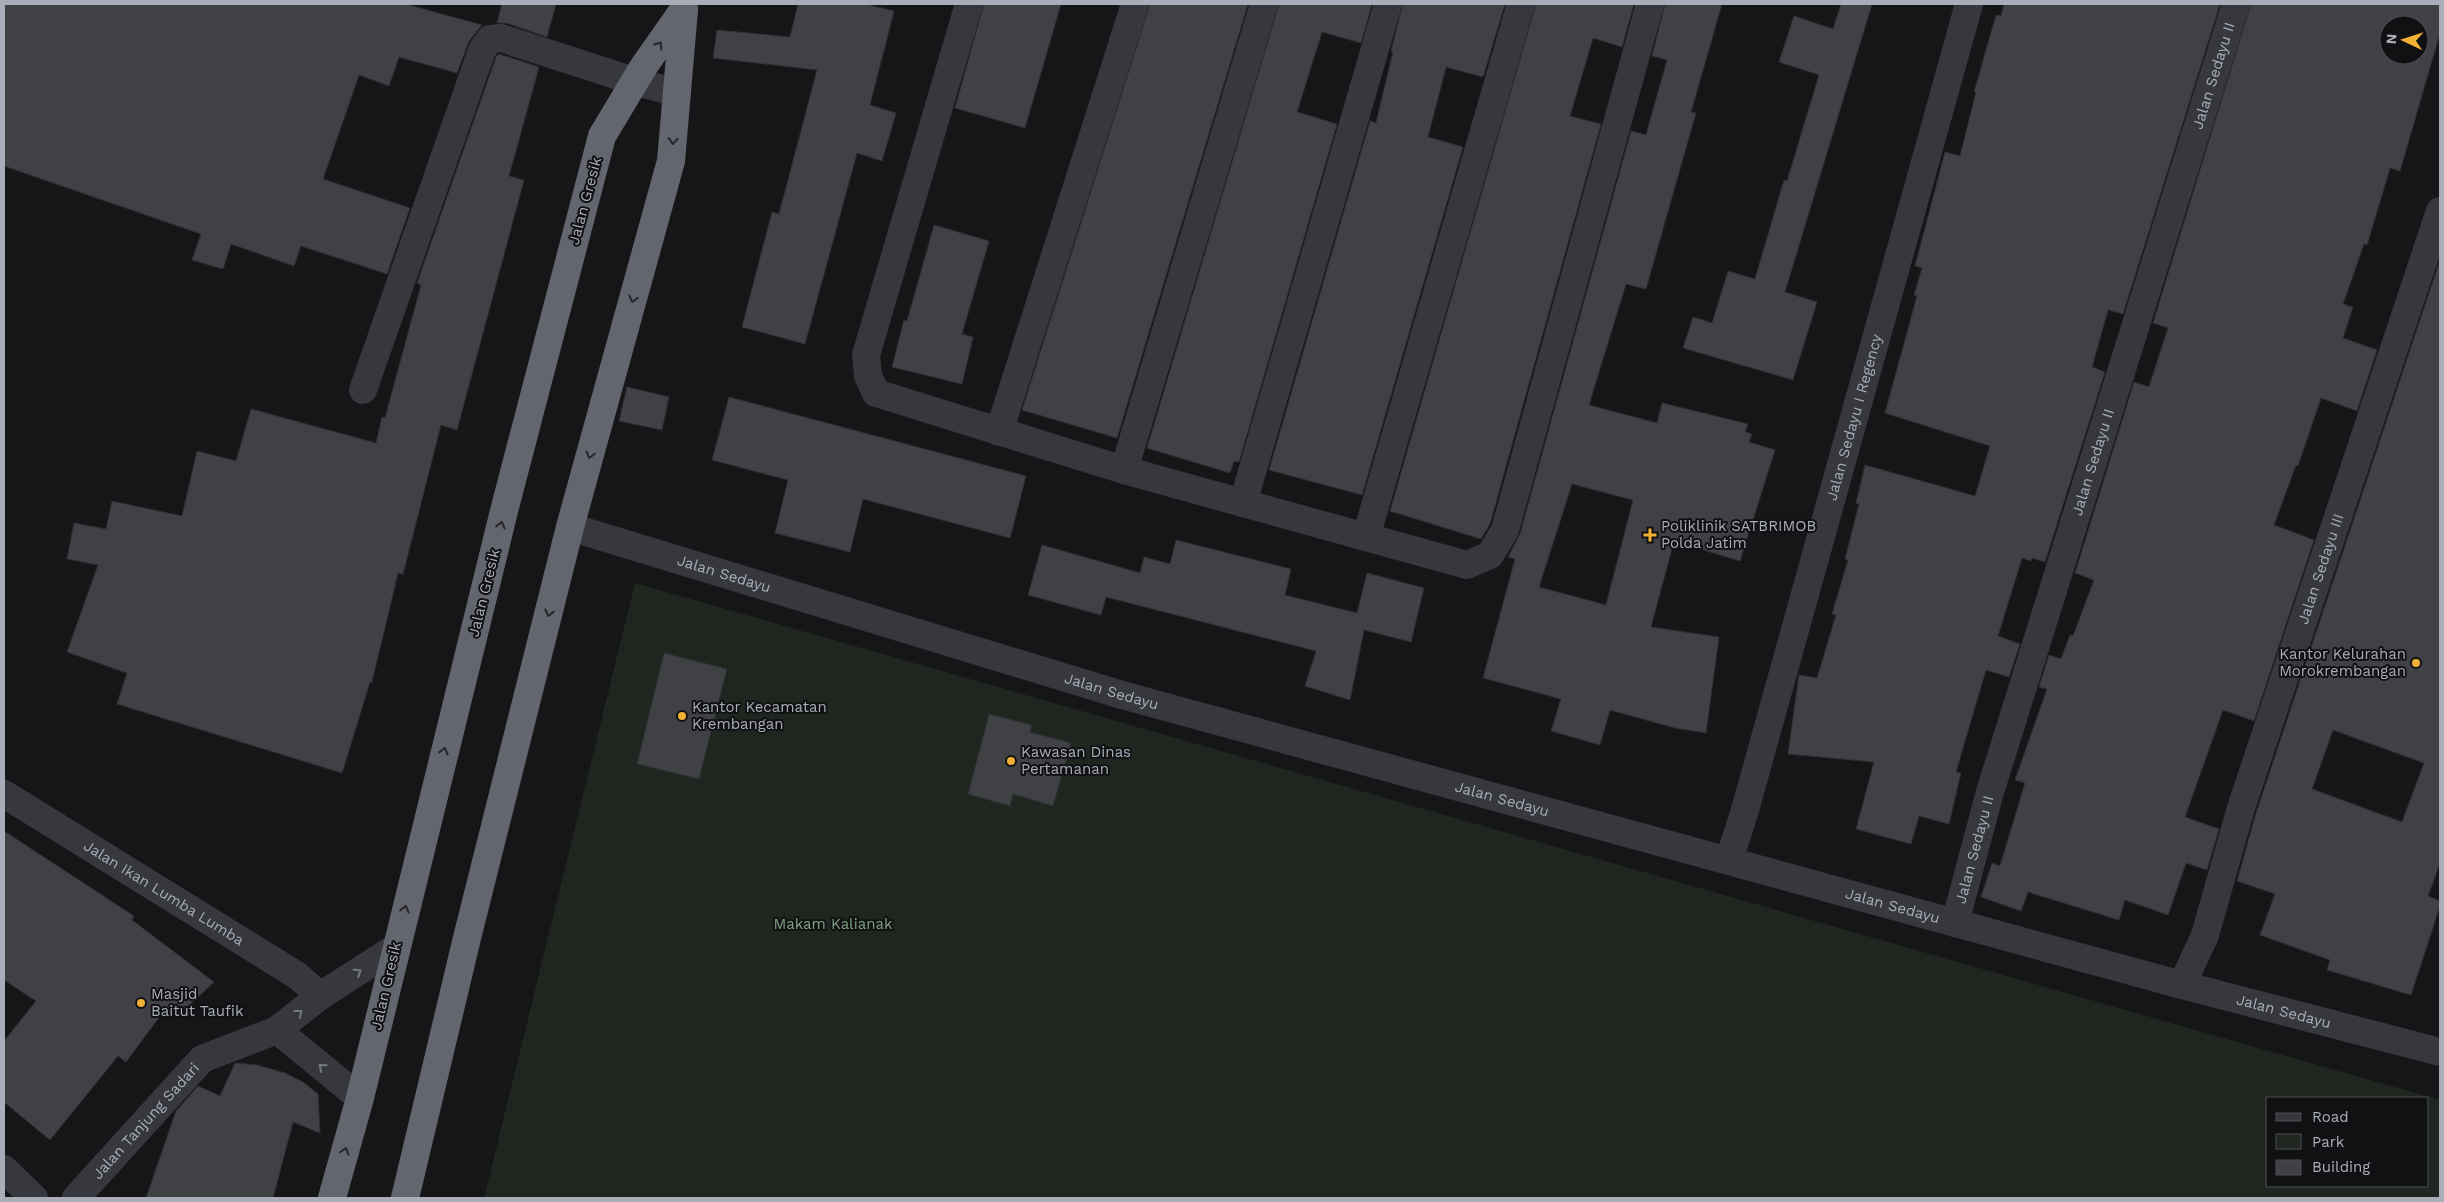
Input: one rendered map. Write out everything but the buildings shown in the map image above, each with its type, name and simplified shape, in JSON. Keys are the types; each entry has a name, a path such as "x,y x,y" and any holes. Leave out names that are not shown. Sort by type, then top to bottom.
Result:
{"highway":[{"name":"Jalan Gresik","path":"332,1198 360,1098 395,948 505,507 602,136 634,81 685,6"},
{"name":"Jalan Gresik","path":"405,1198 570,527 671,161 685,6"}],"street":[{"path":"969,4 866,355 868,376 876,393 1124,470 1467,565 1490,554 1505,530 1650,4"},
{"path":"999,432 1135,4"},
{"path":"1124,470 1264,4"},
{"path":"1243,503 1388,4"},
{"path":"1366,537 1520,4"},
{"name":"Jalan Sedayu I Regency","path":"1729,860 1746,810 1968,4"},
{"name":"Jalan Sedayu II","path":"1955,923 1990,792 2236,4"},
{"path":"363,390 482,50 490,39 502,38 677,93"},
{"name":"Jalan Sedayu III","path":"2182,985 2205,935 2241,808 2440,211"},
{"name":"Jalan Sedayu","path":"570,527 1122,695 2182,985 2440,1050"},
{"name":"Jalan Ikan Lumba Lumba","path":"4,794 298,976 320,996"},
{"name":"Jalan Tanjung Sadari","path":"76,1198 202,1059 277,1030 320,996 395,948"},
{"path":"277,1030 360,1098"},
{"path":"4,1169 34,1198"}],"green space":[{"name":"Makam Kalianak","path":"635,583 2440,1100 2440,1198 484,1198"}],"place":[{"name":"Poliklinik SATBRIMOB Polda Jatim","path":"1650,535"},
{"name":"Kantor Kelurahan Morokrembangan","path":"2416,663"},
{"name":"Kantor Kecamatan Krembangan","path":"682,716"},
{"name":"Kawasan Dinas Pertamanan","path":"1011,761"},
{"name":"Masjid Baitut Taufik","path":"141,1003"}]}
